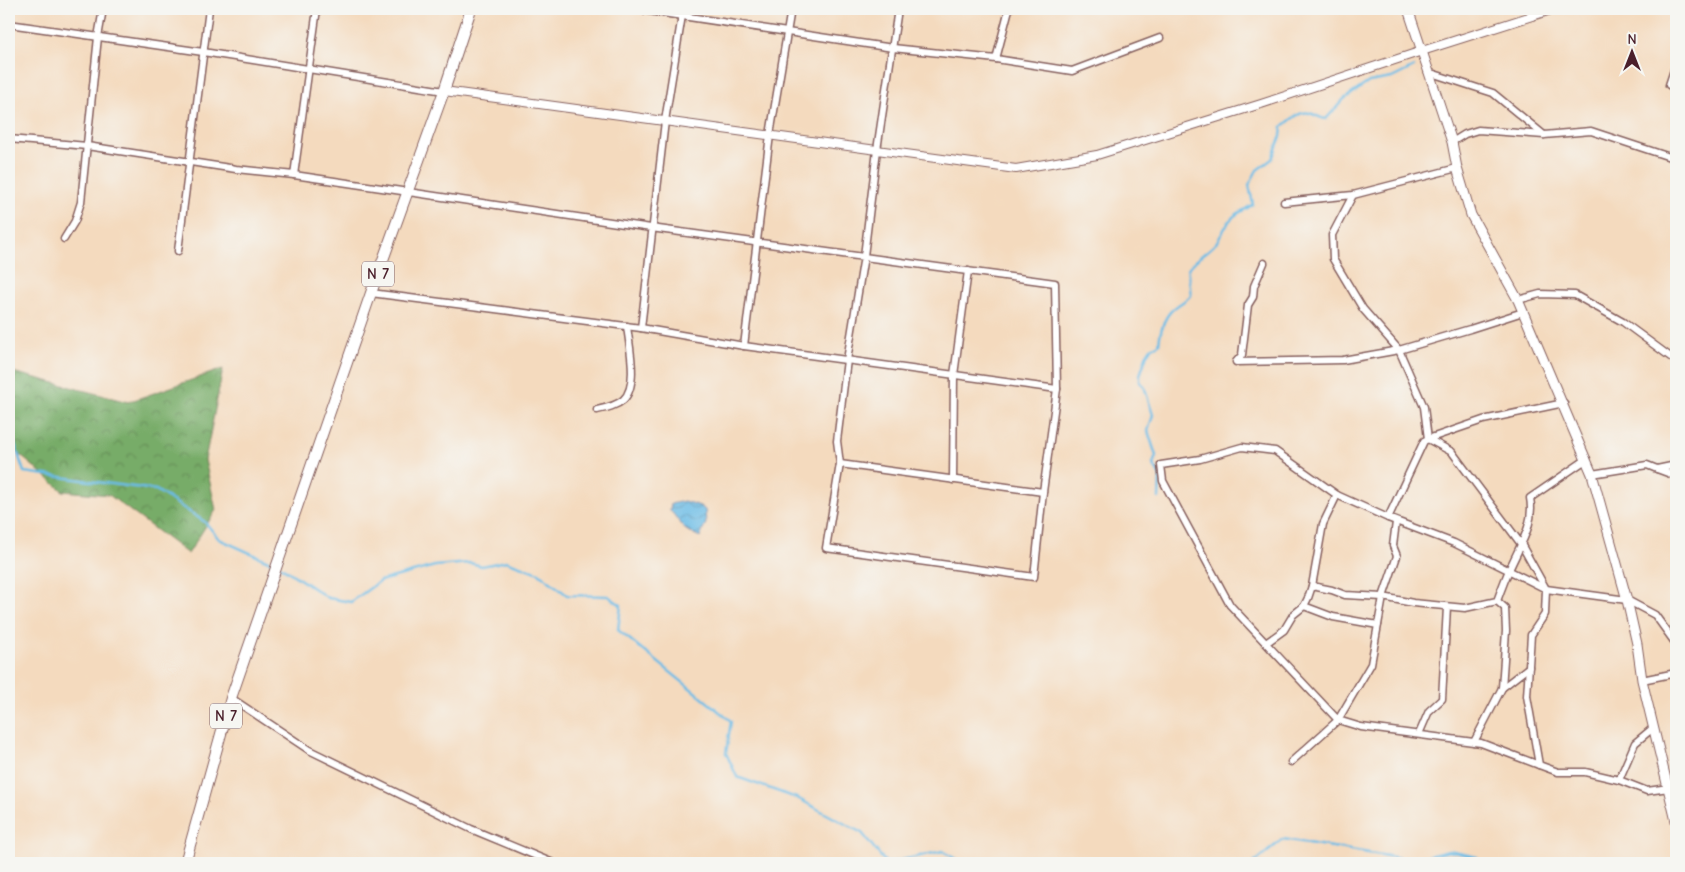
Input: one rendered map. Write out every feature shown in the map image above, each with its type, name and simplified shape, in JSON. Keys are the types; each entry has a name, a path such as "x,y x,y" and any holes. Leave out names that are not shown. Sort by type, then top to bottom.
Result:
{"highway":[{"name":"N 7","path":"185,863 231,698 371,293 444,91 470,9"}],"main road":[{"path":"1408,9 1452,142 1471,215 1518,300 1564,404 1592,474 1627,600 1642,680 1676,821"}],"street":[{"path":"64,239 75,221 80,202 98,37 103,9"},
{"path":"178,251 209,9"},
{"path":"294,175 317,9"},
{"path":"636,9 683,12 787,32 893,48 996,59 1072,71 1160,38"},
{"path":"744,346 770,135 790,9"},
{"path":"9,139 87,146 651,228 864,256 1055,283 1058,389 1043,492 1034,577 826,548 840,464 837,441 847,360 864,256 877,150 898,9"},
{"path":"996,59 1009,9"},
{"path":"9,24 203,52 444,91 1016,169 1097,155 1554,9"},
{"path":"641,328 664,121 683,12"},
{"path":"1676,64 1669,85 1676,88"},
{"path":"1428,72 1493,92 1544,135"},
{"path":"1452,142 1465,134 1478,130 1544,135 1591,131 1676,159"},
{"path":"1284,202 1354,195 1458,168"},
{"path":"1354,195 1332,235 1332,259 1363,309 1399,350 1424,407 1428,438"},
{"path":"1264,263 1254,286 1253,297 1248,305 1242,355 1236,362 1343,360 1399,350 1470,330 1523,312"},
{"path":"953,480 954,375 968,271"},
{"path":"371,293 627,326 744,346 1058,389"},
{"path":"1518,300 1540,294 1576,295 1623,322 1676,361"},
{"path":"597,410 618,403 630,390 632,375 627,326"},
{"path":"1388,518 1424,441 1428,438 1482,420 1564,404"},
{"path":"1428,438 1452,452 1521,544 1546,589 1545,614 1531,635 1527,696 1539,765"},
{"path":"1669,788 1647,791 1619,780 1585,772 1558,772 1481,743 1361,727 1338,720 1230,605 1163,481 1161,465 1200,459 1242,447 1275,451 1337,495 1396,522 1454,543 1546,589 1627,600 1655,615 1676,644"},
{"path":"1497,601 1508,570 1530,525 1532,510 1530,498 1587,459"},
{"path":"840,464 1043,492"},
{"path":"1657,469 1676,465"},
{"path":"1592,474 1647,466 1676,476"},
{"path":"1266,643 1284,630 1293,616 1304,606 1308,598 1312,586 1323,524 1337,495"},
{"path":"1291,762 1338,720 1371,664 1383,598 1397,556 1393,546 1396,522"},
{"path":"1312,586 1345,595 1447,607 1465,608 1497,601"},
{"path":"1474,742 1502,688 1506,615 1505,608 1497,601"},
{"path":"1304,606 1333,617 1343,617 1378,625"},
{"path":"1419,734 1429,711 1442,699 1447,607"},
{"path":"1502,688 1529,667"},
{"path":"1642,680 1676,673"},
{"path":"231,698 309,750 471,829 553,863"},
{"path":"1619,780 1635,743 1653,728"}],"green space":[{"path":"223,369 205,460 216,510 188,554 109,495 63,491 9,446 9,371 128,402"}],"water":[{"path":"684,501 700,506 705,510 706,523 700,537 686,530 670,510 671,504"}],"waterway":[{"path":"1159,498 1160,476 1153,464 1156,456 1148,431 1153,415 1144,386 1140,382 1140,375 1147,354 1151,348 1159,344 1161,330 1166,317 1191,295 1188,269 1211,248 1233,217 1253,204 1249,185 1257,170 1272,159 1281,136 1282,127 1295,117 1306,112 1326,119 1344,99 1369,82 1392,78 1414,67"},
{"path":"9,433 11,433 24,472 156,490 205,522 219,539 275,564"},
{"path":"280,566 328,598 351,602 380,581 435,566 470,563 482,566 506,561 539,573 567,595 608,596 621,605 618,630 731,721 726,753 737,777 799,799 862,833 886,863"},
{"path":"1254,863 1283,839 1412,860 1449,851 1477,857 1481,863"},
{"path":"888,863 943,851 962,863"},
{"path":"1025,863 1033,859 1044,863"}]}
